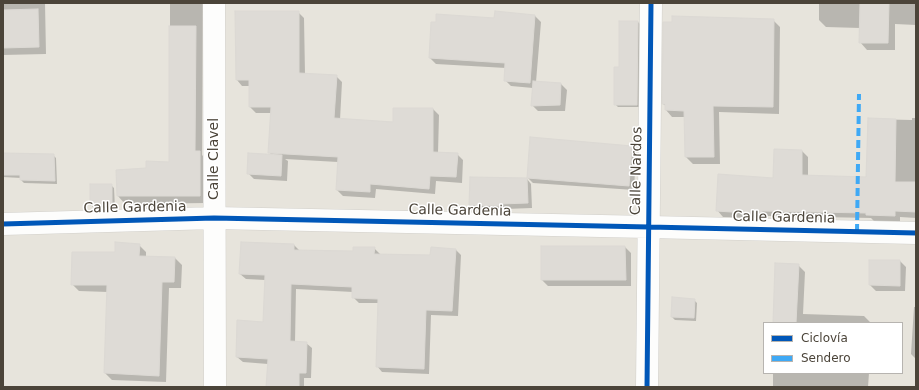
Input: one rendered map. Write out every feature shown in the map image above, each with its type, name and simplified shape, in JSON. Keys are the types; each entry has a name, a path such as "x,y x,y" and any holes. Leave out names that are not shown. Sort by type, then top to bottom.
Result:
{"street":[{"name":"Calle Clavel","path":"214,3 215,387"},
{"name":"Calle Nardos","path":"647,387 651,3"},
{"name":"Calle Gardenia","path":"3,224 214,218 916,233"}],"shaded area":[{"path":"3,3 916,3 916,387 3,387"}],"building":[{"path":"860,3 889,3 888,43 859,43"},
{"path":"38,9 39,47 3,48 3,10"},
{"path":"235,11 299,11 299,73 337,75 334,118 393,122 393,108 433,108 433,152 458,153 456,177 430,176 429,189 370,184 370,192 336,190 338,157 268,153 271,107 249,107 249,80 236,80"},
{"path":"495,11 535,15 530,83 504,81 505,63 429,58 431,22 436,22 436,14 494,18"},
{"path":"672,16 774,19 773,107 713,106 714,157 685,157 684,111 665,110 665,104 662,104 663,22 672,22"},
{"path":"619,21 638,21 637,105 614,105 614,67 619,67"},
{"path":"169,26 196,26 195,151 200,151 200,196 117,196 116,170 146,168 146,161 169,162"},
{"path":"533,81 561,83 560,105 531,106"},
{"path":"868,118 896,119 895,182 916,182 916,212 895,211 895,216 866,215 866,213 762,211 762,214 716,211 718,174 773,178 774,149 802,150 802,175 866,177"},
{"path":"530,137 632,146 629,186 527,178"},
{"path":"3,153 54,154 55,181 20,180 20,175 3,175"},
{"path":"248,153 282,155 281,176 247,174"},
{"path":"470,177 527,178 528,203 501,204 501,206 469,205"},
{"path":"90,184 112,184 112,205 90,205"},
{"path":"115,242 140,244 139,256 175,257 174,282 162,282 159,376 104,373 107,285 71,285 72,252 115,252"},
{"path":"241,242 294,244 294,250 353,251 353,247 375,247 374,254 430,255 431,247 456,249 452,311 426,310 424,369 376,367 378,299 352,298 352,287 291,284 290,341 307,342 306,373 299,373 299,387 266,387 268,359 236,357 237,320 263,322 265,275 239,274"},
{"path":"541,246 625,246 626,280 541,280"},
{"path":"869,260 900,260 900,286 869,285"},
{"path":"775,263 799,264 796,322 773,322"},
{"path":"672,297 695,299 694,318 671,317"}],"marked path":[{"path":"857,232 859,94"}],"cycle path":[{"path":"647,387 651,3"},
{"path":"3,224 214,218 916,233"}]}
